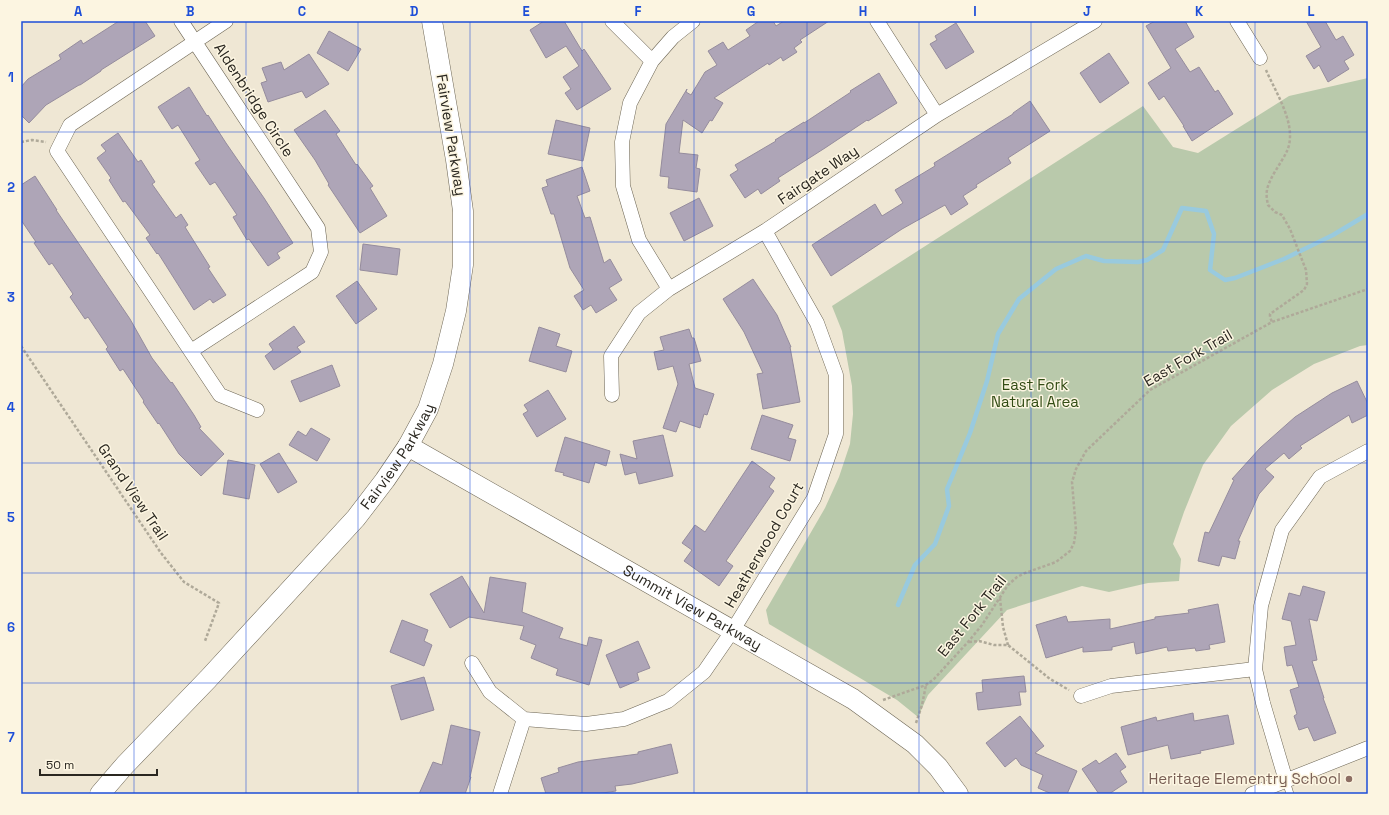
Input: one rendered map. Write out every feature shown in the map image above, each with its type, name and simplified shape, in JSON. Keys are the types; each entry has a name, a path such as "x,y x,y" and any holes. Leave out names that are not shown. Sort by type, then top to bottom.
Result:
{"main road":[{"name":"Fairview Parkway","path":"100,794 125,765 208,679 356,518 385,480 408,446 428,410 443,364 456,311 463,265 462,204 432,21"},
{"name":"Summit View Parkway","path":"408,446 853,699 915,744 938,767 958,794"}],"street":[{"path":"181,21 195,42 226,21"},
{"path":"612,21 652,61"},
{"path":"669,289 639,240 623,186 622,142 630,103 652,61 673,37 693,21"},
{"path":"877,21 937,115"},
{"name":"Fairgate Way","path":"612,395 611,356 639,313 669,289 765,231 937,115 1096,21"},
{"path":"1238,21 1260,58"},
{"name":"Aldenbridge Circle","path":"60,145 70,125 195,42 318,228 321,252 312,272 191,352"},
{"path":"60,145 57,152 220,395 257,410"},
{"name":"Heatherwood Court","path":"524,718 586,724 624,719 668,701 704,672 733,630 814,498 836,434 836,375 817,323 765,231"},
{"path":"1288,787 1263,703 1255,669 1261,606 1282,530 1320,477 1368,452"},
{"path":"472,663 490,692 524,718 500,794"},
{"path":"1081,696 1111,686 1255,669"},
{"path":"1252,794 1288,787 1368,748"}],"path":[{"path":"1260,58 1287,114 1290,134 1287,150 1267,189 1268,205 1275,212 1282,215 1290,229 1306,270 1307,284 1304,290 1270,314 1272,322"},
{"path":"21,142 32,140 60,145"},
{"name":"East Fork Trail","path":"874,713 882,700 926,685 934,679 968,642 1008,585 1017,577 1056,562 1070,551 1074,543 1076,530 1072,482 1076,469 1086,451 1150,390 1272,322 1368,288"},
{"name":"Grand View Trail","path":"21,346 161,553 184,582 219,603 205,640"},
{"path":"1000,597 1003,627 1008,646"},
{"path":"968,642 979,641 994,645 1008,646 1050,679 1081,696"},
{"path":"915,725 922,705 926,685"}],"green space":[{"name":"East Fork Natural Area","path":"1368,78 1368,345 1360,346 1314,364 1272,390 1231,426 1203,465 1173,544 1181,559 1179,581 1148,583 1109,592 1082,586 1007,610 928,695 918,717 897,700 769,624 766,610 825,508 839,477 850,444 853,414 852,386 842,331 832,306 1143,106 1173,147 1198,153 1289,96"}],"building":[{"path":"119,21 145,21 155,36 80,85 46,105 29,123 21,115 21,87 28,79 61,59 59,55 81,40 83,44"},
{"path":"544,21 564,21 582,51 584,49 611,89 577,110 565,93 571,89 563,77 579,66 566,46 546,58 530,30"},
{"path":"759,21 773,21 776,26 784,21 829,21 800,40 802,42 794,48 797,52 783,61 781,57 769,65 768,63 714,98 723,103 712,121 710,120 702,133 683,120 679,153 698,155 696,168 700,169 697,192 668,188 669,177 660,176 666,124 687,89 686,92 691,95 705,72 717,65 708,51 723,42 728,50 750,36 746,30"},
{"path":"1155,21 1185,21 1194,37 1175,49 1190,72 1199,67 1215,92 1218,90 1233,114 1192,141 1164,96 1159,100 1148,83 1171,68 1146,26"},
{"path":"1306,21 1325,21 1336,40 1343,36 1354,55 1344,61 1349,69 1328,82 1319,65 1314,69 1306,56 1321,47"},
{"path":"956,23 974,52 946,69 930,44 937,40 935,36"},
{"path":"329,31 361,49 348,71 317,53"},
{"path":"1109,53 1129,83 1100,103 1080,73"},
{"path":"309,54 329,84 306,98 302,91 268,102 261,83 267,81 262,68 281,62 284,70"},
{"path":"879,73 897,103 868,121 867,120 778,178 780,181 761,194 758,189 745,198 730,175 738,170 735,165 776,141 775,140 804,123"},
{"path":"189,87 293,243 277,253 280,258 268,266 249,239 247,240 233,217 237,215 215,182 210,185 195,163 200,160 178,125 172,129 158,107"},
{"path":"1030,101 1050,131 1008,158 1011,163 976,185 977,187 963,196 968,204 951,215 945,205 902,229 831,276 812,245 875,204 882,216 903,203 895,190 935,166 934,163 1013,114"},
{"path":"325,110 340,131 336,134 356,165 357,164 373,186 370,188 387,216 360,233 328,185 329,184 315,160 294,130"},
{"path":"556,120 590,128 583,161 548,154"},
{"path":"118,133 138,162 141,160 155,182 152,184 176,218 181,214 188,225 185,227 210,267 208,268 226,295 213,303 210,299 194,310 158,253 157,254 146,238 150,235 125,201 123,202 109,180 111,178 97,158 106,151 101,145"},
{"path":"582,167 590,191 577,196 585,218 590,217 604,263 610,259 622,280 609,288 617,300 596,313 591,305 583,310 574,296 584,290 570,268 554,214 551,214 542,188 548,186 546,180"},
{"path":"35,176 56,210 130,319 152,358 171,383 172,382 194,415 201,427 199,428 224,454 201,476 179,454 159,423 158,424 143,402 144,401 123,369 120,371 106,349 108,347 88,317 85,319 70,297 73,294 52,263 49,265 21,220 21,185"},
{"path":"699,198 713,226 684,241 670,213"},
{"path":"363,244 400,249 397,275 360,270"},
{"path":"753,279 777,315 791,347 800,402 763,409 757,374 763,373 744,332 723,299"},
{"path":"357,281 377,309 356,324 336,296"},
{"path":"294,326 305,342 297,347 301,352 274,370 265,356 273,350 269,344"},
{"path":"539,327 560,334 556,346 572,351 566,372 529,361"},
{"path":"689,329 692,338 694,338 701,361 689,364 695,388 714,394 707,415 704,414 700,428 680,421 676,432 663,428 678,384 673,366 658,370 654,352 664,350 660,337"},
{"path":"332,365 340,386 300,402 291,381"},
{"path":"1357,381 1368,404 1368,415 1352,423 1349,415 1300,446 1302,448 1289,459 1284,453 1265,469 1274,477 1259,494 1238,541 1240,541 1235,559 1222,556 1219,566 1198,561 1205,532 1209,533 1234,480 1232,479 1260,448 1295,417 1332,393"},
{"path":"548,390 566,419 537,437 523,414 528,411 524,405"},
{"path":"762,415 793,425 788,438 796,440 790,461 751,449"},
{"path":"311,428 330,439 317,461 289,445 298,431 306,436"},
{"path":"663,435 673,476 639,484 636,472 625,475 620,454 637,459 633,441"},
{"path":"565,437 610,451 606,466 595,462 589,483 555,471"},
{"path":"279,453 297,482 278,493 260,464"},
{"path":"228,460 255,465 249,499 223,494"},
{"path":"752,461 775,478 769,487 774,491 726,561 733,566 719,586 684,561 692,550 682,543 695,525 705,532"},
{"path":"462,576 484,613 490,577 526,583 522,612 563,628 559,638 587,646 589,637 602,640 589,685 556,675 558,669 531,658 536,645 520,639 524,626 469,617 450,628 430,594"},
{"path":"1303,586 1325,592 1317,621 1309,619 1317,660 1312,661 1323,698 1336,733 1314,741 1308,727 1299,730 1294,716 1297,714 1290,690 1299,687 1292,665 1287,666 1284,647 1296,645 1291,621 1282,619 1289,593 1300,596"},
{"path":"1218,604 1225,642 1209,645 1210,649 1196,651 1195,648 1168,651 1167,647 1136,654 1134,642 1112,647 1112,650 1083,652 1083,647 1046,658 1036,625 1066,616 1068,622 1110,619 1110,629 1155,619 1155,617 1189,613 1188,610"},
{"path":"402,620 428,630 424,641 432,645 424,666 390,652"},
{"path":"638,641 650,668 637,673 639,680 620,688 606,655"},
{"path":"1024,676 1026,692 1019,692 1021,705 978,710 976,693 983,692 982,680"},
{"path":"424,677 434,710 401,720 391,686"},
{"path":"1193,713 1194,721 1228,715 1234,744 1171,759 1168,745 1128,755 1121,727 1156,717 1157,721"},
{"path":"1020,716 1044,746 1035,753 1077,771 1067,794 1052,794 1038,788 1043,775 1021,765 1016,758 1005,767 986,743"},
{"path":"451,725 480,732 471,777 465,794 419,794 433,762 442,765"},
{"path":"671,744 678,773 632,784 615,786 616,791 596,794 546,794 541,778 559,772 558,768 578,762 638,754 638,752"},
{"path":"1116,753 1126,767 1120,771 1127,782 1109,794 1099,794 1082,769 1096,760 1099,764"}],"waterway":[{"path":"898,605 915,565 935,544 949,506 947,489 970,433 987,381 998,334 1019,299 1056,269 1086,256 1104,261 1138,262 1147,260 1163,250 1182,208 1206,211 1214,234 1210,270 1225,280 1235,278 1284,259 1333,235 1368,214"}],"place":[{"name":"Heritage Elementry School","path":"1349,779"}]}
